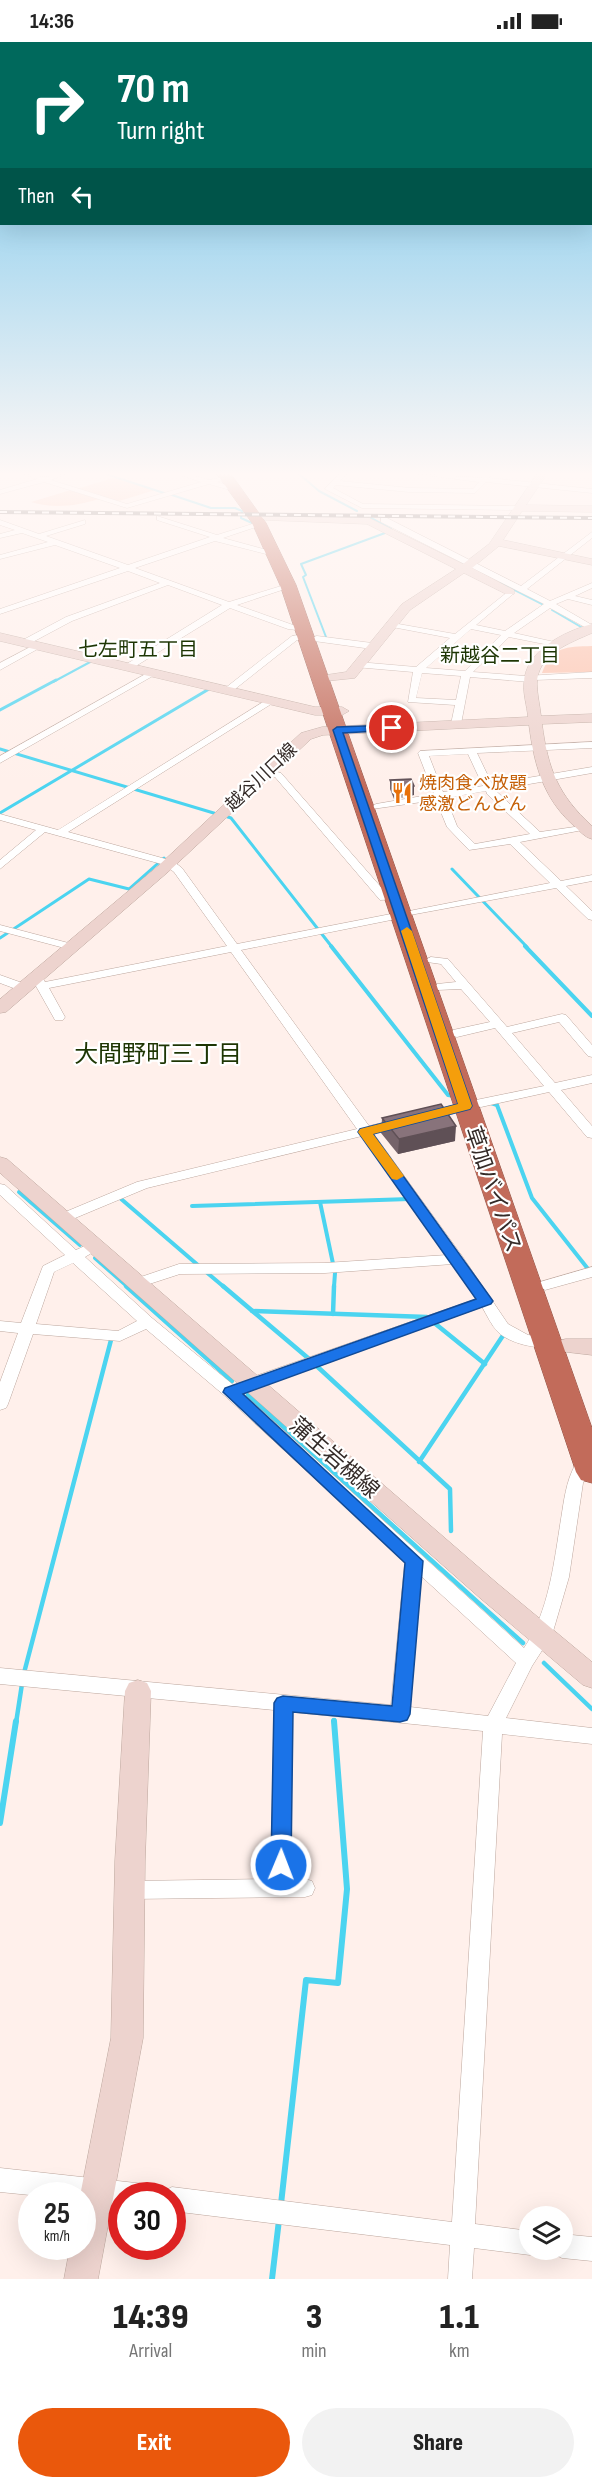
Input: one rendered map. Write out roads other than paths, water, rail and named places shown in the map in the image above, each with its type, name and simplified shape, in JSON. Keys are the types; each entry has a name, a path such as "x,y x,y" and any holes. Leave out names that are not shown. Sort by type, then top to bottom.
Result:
{"highway":[{"name":"草加バイパス","path":"285,578 309,635 340,720 403,908 557,1344 592,1418"},
{"name":"草加バイパス","path":"292,578 309,635 331,678 340,720 376,807 403,908 431,960 457,1033 473,1105 545,1285 557,1344 591,1470"}],"street":[{"path":"0,612 96,578"},
{"path":"159,578 309,635 372,646"},
{"path":"331,678 350,675 390,624 416,599 447,578"},
{"path":"490,578 515,591 550,604 592,628"},
{"path":"461,703 411,700 418,670 469,626 533,578"},
{"path":"24,643 69,619 169,582"},
{"path":"128,666 230,604 288,585"},
{"path":"456,724 464,678 467,674 507,634 550,604 592,585"},
{"path":"567,596 592,603"},
{"path":"390,624 456,637"},
{"path":"469,626 556,645"},
{"path":"588,830 558,799 546,778 539,747 530,678 534,664 556,645 592,628"},
{"path":"227,691 295,638 309,635"},
{"path":"0,637 315,711 340,720"},
{"path":"0,666 39,646"},
{"path":"358,665 530,678 592,675"},
{"path":"0,760 154,673"},
{"path":"60,833 270,701"},
{"name":"越谷川口線","path":"0,1008 24,988 40,982 72,947 169,863 306,736 322,731 340,720 456,724 592,718"},
{"path":"588,830 538,836 473,848 452,827 423,753 592,745"},
{"path":"471,751 488,789 538,836"},
{"path":"376,807 592,770"},
{"path":"266,772 278,775 384,898 403,908"},
{"path":"0,817 169,863 178,870 457,1259 503,1328 511,1334 536,1342 592,1347"},
{"path":"0,866 44,829"},
{"path":"513,841 592,917"},
{"path":"59,1017 40,982 235,948 403,908 592,878"},
{"path":"0,928 72,947"},
{"path":"431,960 444,961 592,1134"},
{"path":"0,979 24,988"},
{"path":"441,987 465,985"},
{"path":"457,1033 562,1018 592,1053"},
{"path":"63,1218 142,1185 592,1078"},
{"name":"蒲生岩槻線","path":"0,1163 63,1218 86,1251 137,1283 241,1388 592,1677"},
{"path":"0,1188 86,1251 147,1322 241,1388 414,1561 526,1661"},
{"path":"0,1404 48,1269 86,1251"},
{"path":"137,1283 179,1269 325,1268 457,1259"},
{"path":"545,1285 592,1272"},
{"path":"241,1388 485,1301"},
{"path":"0,1326 120,1336 147,1322"},
{"path":"460,2279 492,1725 526,1661 543,1635 560,1577 575,1483 581,1469 591,1470"},
{"path":"400,1714 414,1561"},
{"path":"0,1676 138,1691 400,1714 592,1736"},
{"path":"81,2279 127,2038 129,1890 138,1691"},
{"path":"280,1888 283,1703"},
{"path":"129,1890 305,1888"},
{"path":"0,2180 108,2191"},
{"path":"186,2201 519,2242"},
{"path":"573,2247 592,2249"}],"waterway":[{"path":"304,578 326,637"},
{"path":"501,583 542,604"},
{"path":"552,610 581,627"},
{"path":"53,682 92,661"},
{"path":"0,710 56,680"},
{"path":"72,770 209,689"},
{"path":"0,749 72,770"},
{"path":"0,813 72,770"},
{"path":"72,770 217,814"},
{"path":"225,816 231,818 332,947"},
{"path":"0,938 89,879 129,889 164,858"},
{"path":"452,869 527,947"},
{"path":"331,946 448,1095 454,1096"},
{"path":"525,946 592,1016"},
{"path":"491,1103 497,1105 532,1198 592,1274"},
{"path":"19,1192 80,1245"},
{"path":"120,1198 199,1266"},
{"path":"192,1206 410,1199"},
{"path":"320,1202 335,1273 334,1287"},
{"path":"95,1258 128,1287"},
{"path":"205,1271 224,1287"},
{"path":"126,1286 232,1381"},
{"path":"223,1286 253,1311"},
{"path":"333,1314 334,1286"},
{"path":"253,1311 333,1314"},
{"path":"253,1311 308,1358 420,1461"},
{"path":"333,1314 427,1317 484,1364"},
{"path":"484,1364 504,1334"},
{"path":"24,1673 111,1340"},
{"path":"420,1461 484,1364"},
{"path":"248,1395 523,1643"},
{"path":"420,1461 450,1489 451,1531"},
{"path":"544,1663 592,1709"},
{"path":"16,1723 22,1684"},
{"path":"0,1823 16,1721"},
{"path":"281,2204 306,1980 338,1983 347,1889 334,1721"},
{"path":"272,2279 279,2220"}],"place":[{"name":"焼肉食べ放題 感激どんどん","path":"402,793"}],"district":[{"name":"七左町五丁目","path":"138,649"},
{"name":"新越谷二丁目","path":"500,655"},
{"name":"大間野町三丁目","path":"158,1054"}]}
